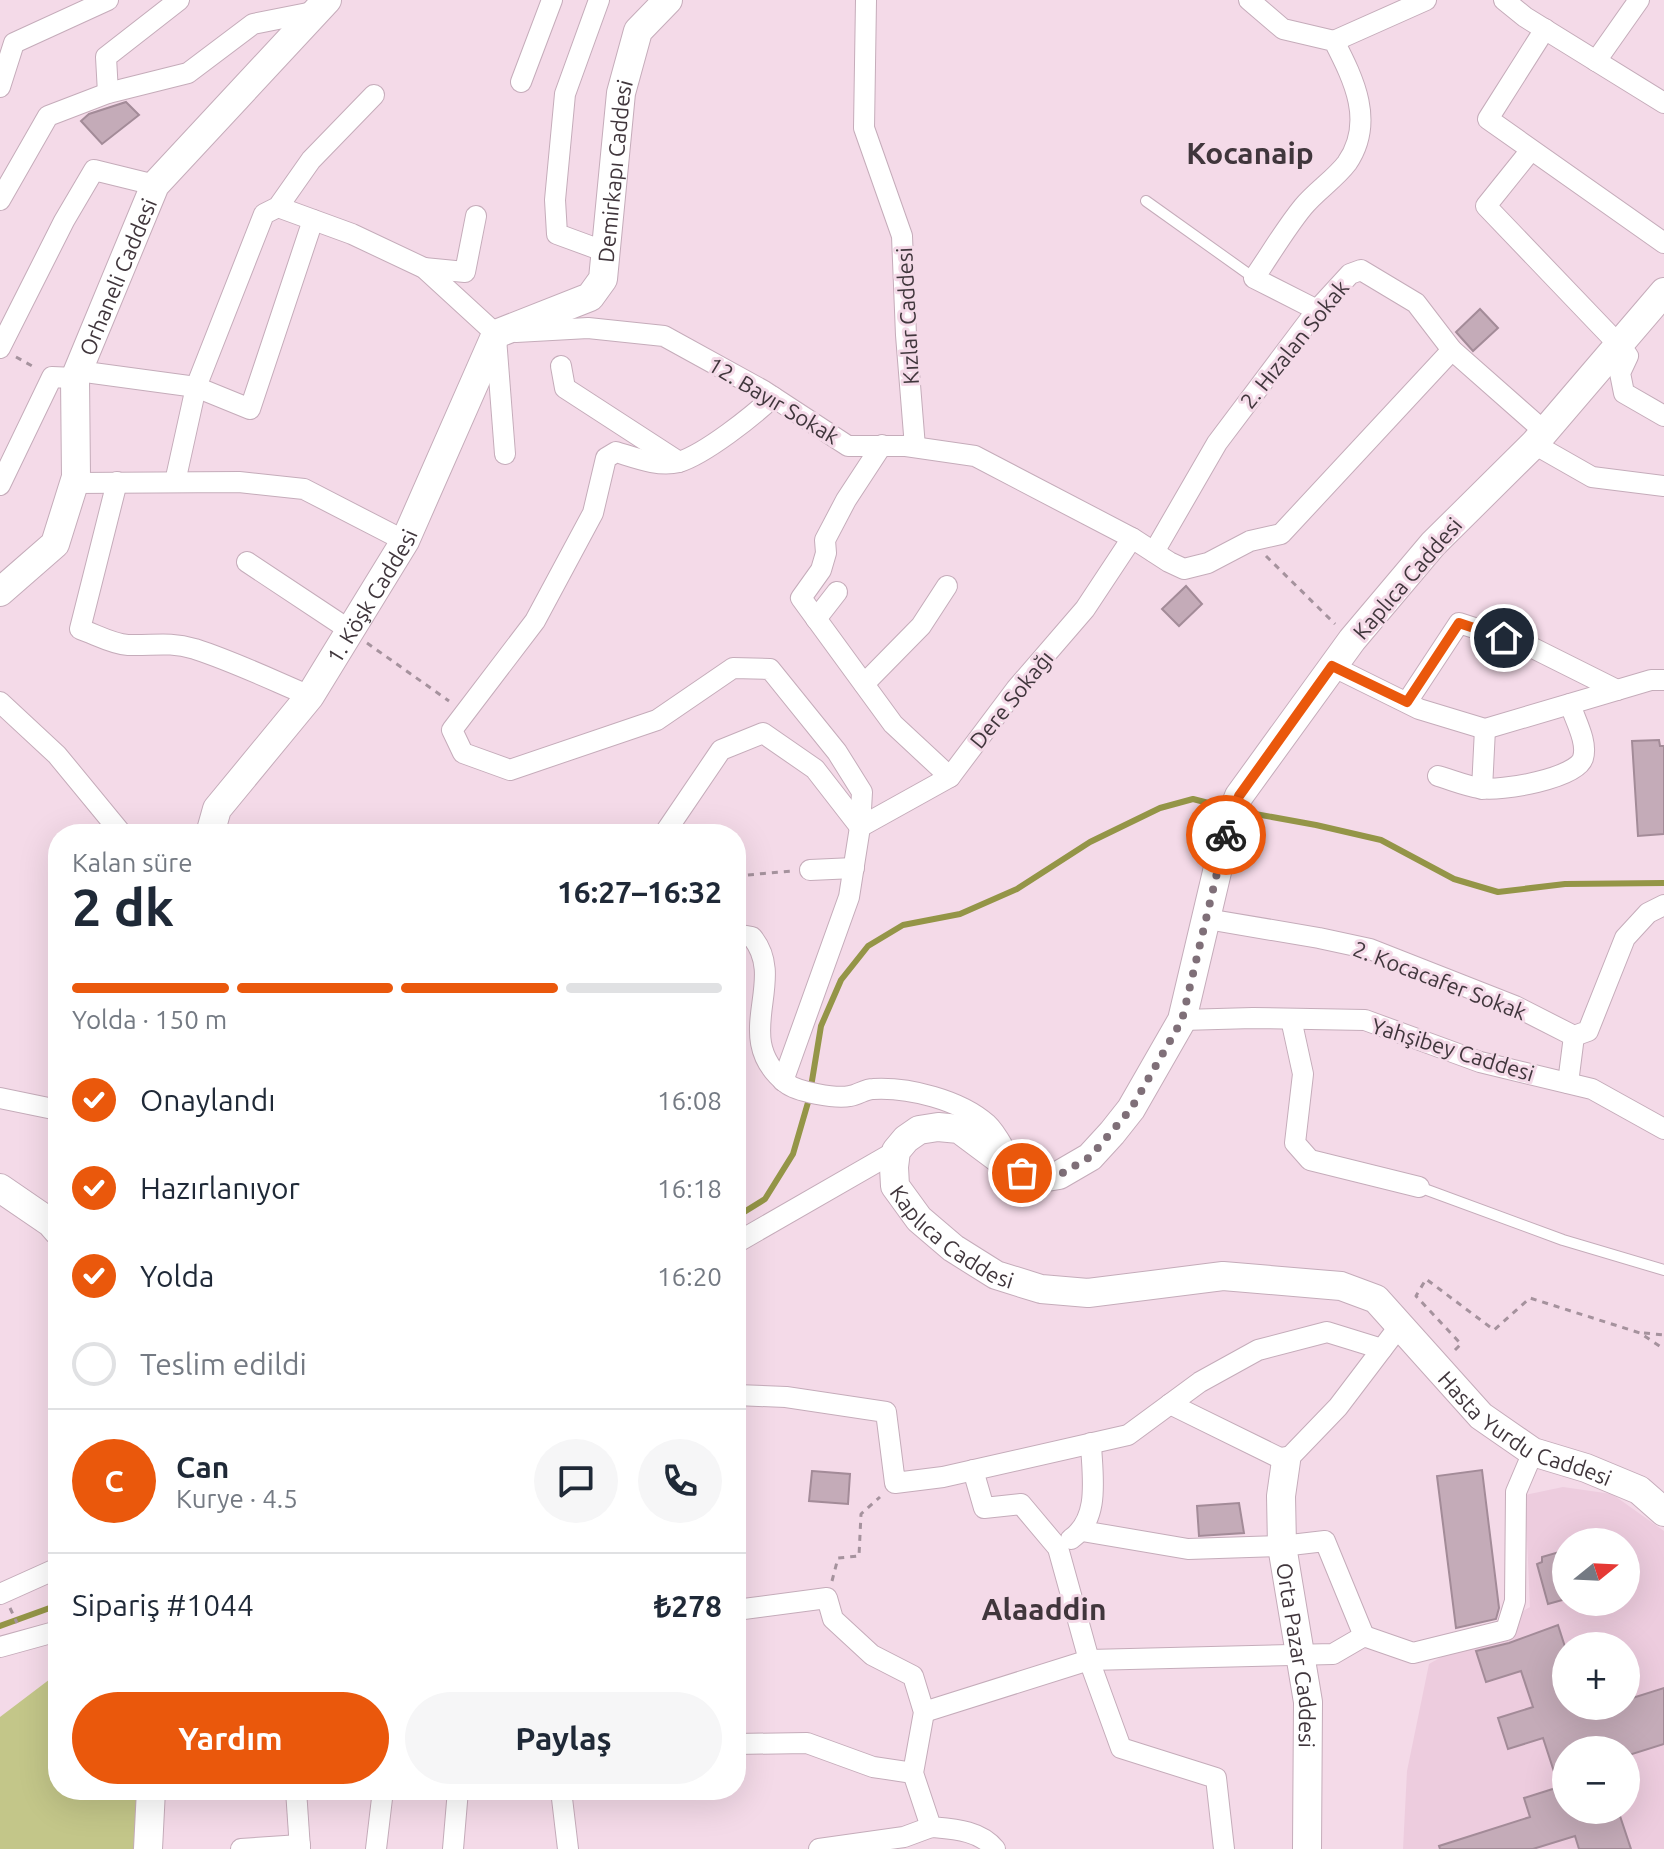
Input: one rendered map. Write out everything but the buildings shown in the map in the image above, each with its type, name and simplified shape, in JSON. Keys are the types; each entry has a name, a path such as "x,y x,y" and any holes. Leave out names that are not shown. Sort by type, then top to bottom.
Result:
{"main road":[{"name":"Demirkapı Caddesi","path":"496,334 590,297 603,279 621,93 638,31 668,0"},
{"name":"Orhaneli Caddesi","path":"0,592 55,544 74,483 68,375 155,185 322,5"},
{"name":"Kaplıca Caddesi","path":"1401,1324 1376,1299 1341,1286 1223,1276 1088,1293 1041,1289 996,1275 953,1248 919,1219 895,1186 896,1151 919,1130 938,1127 959,1129 1035,1179 1059,1175 1090,1157 1131,1109 1182,1020 1229,821 1239,796 1352,640 1433,544 1539,438 1664,292"},
{"name":"1. Köşk Caddesi","path":"213,824 217,809 310,696 405,541 496,334"},
{"path":"0,1188 48,1221"},
{"name":"Hasta Yurdu Caddesi","path":"1401,1324 1481,1416 1533,1452 1586,1468 1639,1490 1664,1512"},
{"name":"Orta Pazar Caddesi","path":"1286,1461 1281,1496 1282,1546 1308,1702 1305,1848"},
{"path":"148,1849 150,1800"}],"street":[{"path":"0,87 14,43 108,0"},
{"path":"108,93 106,57 179,0"},
{"path":"521,82 552,0"},
{"path":"599,0 565,94 555,200 557,234 606,252"},
{"name":"Kızlar Caddesi","path":"866,0 864,128 902,236 915,447"},
{"path":"1249,0 1283,29 1334,41 1426,0"},
{"path":"1504,0 1530,8 1545,29 1664,103"},
{"path":"1596,61 1639,0"},
{"path":"0,200 48,116 108,93 188,73 253,24 322,5"},
{"path":"1545,29 1488,119 1664,243"},
{"path":"1317,310 1254,278 1303,207 1346,164 1359,139 1361,113 1356,83 1334,41"},
{"path":"175,482 196,387 264,214 278,207 311,160 374,95"},
{"path":"1531,150 1486,206 1628,356 1620,373 1624,393 1664,416"},
{"path":"6,352 64,221 94,170 155,185"},
{"path":"278,207 352,234 424,268 496,334 505,454"},
{"path":"424,268 465,272 476,216"},
{"path":"0,485 68,375 196,387 250,409 313,220"},
{"name":"2. Hızalan Sokak","path":"1154,552 1217,443 1317,310 1350,274 1361,270 1416,303 1452,350 1539,438 1592,477 1664,486"},
{"name":"12. Bayır Sokak","path":"496,334 588,328 664,336 773,397 848,446 915,447 975,456 1132,538 1184,569 1208,563 1250,541"},
{"path":"1250,541 1281,534 1452,350"},
{"path":"561,366 565,388 679,462"},
{"path":"773,397 719,440 679,462 651,463 616,452 606,458 593,513 535,621 452,730 463,753 510,770 657,720 733,668 770,669 837,752 862,792 849,897 798,1088"},
{"path":"882,445 839,513 825,540 826,553 821,570 801,598 893,724 950,777"},
{"path":"117,482 80,629 125,645 166,642 195,649 234,662 310,696"},
{"path":"74,483 239,482 304,489 405,541"},
{"name":"Dere Sokağı","path":"860,827 950,777 1016,689 1085,609 1132,538"},
{"path":"247,562 351,631"},
{"path":"864,684 921,626 947,586"},
{"path":"816,619 837,592"},
{"path":"1407,702 1459,623 1527,645 1617,690"},
{"path":"1332,666 1419,709 1485,729 1651,680 1664,680"},
{"path":"0,702 57,755 114,824"},
{"path":"1438,776 1482,789 1556,777 1582,763 1585,749 1570,704"},
{"path":"1482,789 1485,729"},
{"path":"671,824 721,750 763,733 815,769 860,827"},
{"path":"810,870 854,868"},
{"path":"1568,1083 1574,1036 1588,1031 1625,938 1648,913 1664,905"},
{"name":"2. Kocacafer Sokak","path":"1207,919 1370,949 1515,1006 1574,1036"},
{"path":"746,936 752,937 762,949 765,966 759,1040 763,1055 798,1088 849,1097 870,1088 895,1090 960,1105 990,1126 1022,1173"},
{"path":"1291,1019 1303,1074 1295,1143 1310,1160 1419,1187"},
{"name":"Yahşibey Caddesi","path":"1182,1020 1365,1020 1480,1062 1592,1089 1664,1129"},
{"path":"0,1098 48,1108"},
{"path":"746,1237 896,1151"},
{"path":"1170,1404 1286,1461 1338,1407 1401,1324"},
{"path":"746,1395 786,1397 886,1412 895,1483 943,1477 1128,1435 1212,1376 1258,1350 1272,1346 1327,1332 1382,1349"},
{"path":"1058,1548 1082,1531 1093,1498 1091,1443"},
{"path":"1082,1531 1188,1549 1282,1546 1325,1541 1364,1636 1413,1653 1506,1630 1515,1601 1516,1492 1533,1452"},
{"path":"973,1470 984,1508 1021,1504 1058,1548 1089,1660 1121,1748 1216,1778 1224,1849"},
{"path":"5,1602 4,1595 48,1573"},
{"path":"746,1609 827,1598 833,1619 872,1655 913,1676 924,1712 913,1773 931,1827"},
{"path":"0,1647 48,1634"},
{"path":"924,1712 1089,1660 1333,1654 1364,1636"},
{"path":"746,1744 807,1743 873,1767 913,1773"},
{"path":"241,1849 300,1847 297,1800"},
{"path":"376,1849 382,1800"},
{"path":"453,1849 457,1800"},
{"path":"562,1800 568,1849"},
{"path":"819,1849 904,1837 931,1827 963,1829 992,1844 995,1849"}],"lane":[{"path":"1146,201 1254,278"},
{"path":"1419,1187 1563,1240 1664,1270"}],"path":[{"path":"6,352 68,375"},
{"path":"1250,541 1352,640"},
{"path":"351,631 466,712"},
{"path":"746,875 810,870"},
{"path":"1439,1368 1461,1344 1416,1296 1426,1279 1494,1330 1530,1298 1640,1333 1664,1335"},
{"path":"1640,1333 1664,1349"},
{"path":"827,1598 838,1558 859,1556 861,1514 895,1483"},
{"path":"5,1602 21,1632"}],"shaded area":[{"path":"1563,1487 1612,1494 1664,1531 1664,1849 1403,1849 1407,1771 1429,1664 1530,1607 1525,1495"}],"green space":[{"path":"48,1681 48,1800 139,1800 137,1849 0,1849 0,1717"}],"waterway":[{"path":"746,1211 765,1199 793,1154 809,1099 821,1026 841,980 868,946 903,925 960,914 1017,889 1090,842 1160,808 1193,799 1224,807"},
{"path":"1239,811 1381,840 1454,879 1498,892 1565,884 1664,883"},
{"path":"0,1626 48,1609"}],"way so far":[{"path":"1022,1173 1035,1179 1059,1175 1090,1157 1131,1109 1182,1020 1226,835"}],"district":[{"name":"Kocanaip","path":"1250,153"},
{"name":"Alaaddin","path":"1044,1609"}],"route":[{"path":"1226,835 1239,796 1332,666 1407,702 1459,623 1504,638"}]}
